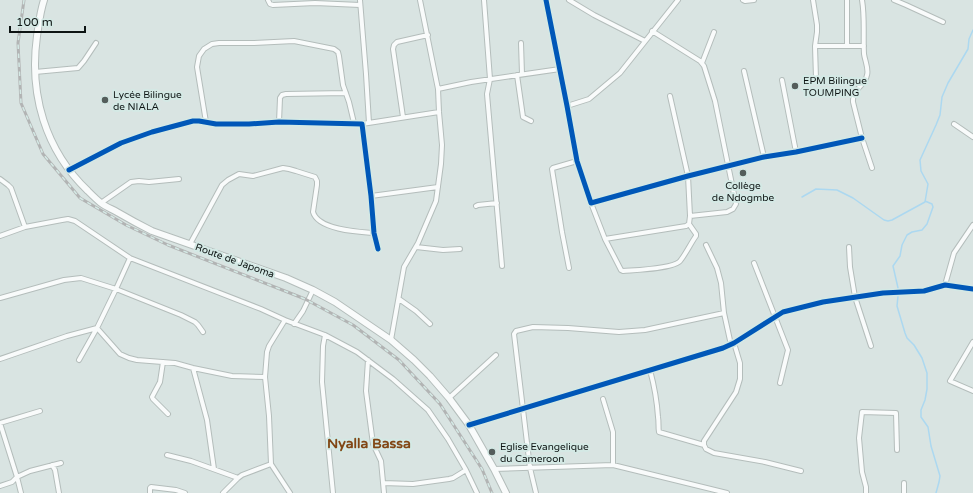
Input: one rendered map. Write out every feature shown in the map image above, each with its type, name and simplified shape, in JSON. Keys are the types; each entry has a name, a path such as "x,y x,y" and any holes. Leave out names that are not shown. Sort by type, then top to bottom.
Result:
{"main road":[{"name":"Route de Japoma","path":"44,0 35,50 35,72 38,102 55,148 80,184 101,203 139,225 152,231 286,278 313,290 335,302 391,340 420,365 449,398 469,425 506,493"}],"street":[{"path":"268,0 270,4 273,5 360,2 370,123"},
{"path":"391,340 404,267 416,247 436,201 440,176 442,145 438,89 420,0"},
{"path":"484,0 490,79 487,94 502,266"},
{"path":"546,0 577,161 605,239 623,271 670,266 679,262 696,236 689,224 688,176 670,96"},
{"path":"569,0 594,15 645,41"},
{"path":"567,106 589,99 620,73 678,0"},
{"path":"744,0 754,0"},
{"path":"813,0 817,25 815,46 816,78"},
{"path":"847,0 847,46"},
{"path":"862,0 864,56 868,73 866,80 855,92 853,102 862,138 872,168"},
{"path":"894,0 907,2 943,22"},
{"path":"652,31 702,63 715,101 736,206 727,212 690,216"},
{"path":"702,63 714,32"},
{"path":"403,117 393,48 394,44 428,35"},
{"path":"206,122 197,67 200,54 204,49 212,44 219,43 294,41 334,49 338,52 342,82 354,123"},
{"path":"35,72 78,68 96,43"},
{"path":"521,43 520,75 523,117 531,121"},
{"path":"815,46 864,46"},
{"path":"438,89 468,82 560,69"},
{"path":"744,71 764,157"},
{"path":"782,80 796,152"},
{"path":"279,122 280,98 282,95 346,93"},
{"path":"69,170 121,143 152,132 193,121 216,124 279,122 362,124 439,112"},
{"path":"362,124 374,233 378,249"},
{"path":"954,124 973,137"},
{"path":"591,203 764,157 862,138"},
{"path":"570,268 562,232 552,169 577,161"},
{"path":"190,244 222,185 228,180 239,174 253,176 283,168 315,177 317,185 312,212 318,221 340,229 374,233"},
{"path":"0,179 11,188 25,227"},
{"path":"101,203 131,182 179,179"},
{"path":"371,196 438,187"},
{"path":"476,206 497,202"},
{"path":"0,236 25,227 68,219 75,221 130,258 261,309 341,343 357,352 393,379 428,410 448,439 478,493"},
{"path":"605,239 686,226 689,224"},
{"path":"945,285 954,253 973,225"},
{"path":"704,445 704,441 736,392 740,379 740,363 724,312 718,268 706,245"},
{"path":"849,246 850,267 855,298 871,346"},
{"path":"416,247 443,250 460,249"},
{"path":"79,360 97,328 130,258"},
{"path":"754,263 788,350 784,372 780,383"},
{"path":"0,298 70,278 81,278 116,289 189,319 198,325 203,332"},
{"path":"469,425 723,348 733,344 783,312 823,302 892,292 924,291 945,285 973,289"},
{"path":"294,324 303,311 313,290"},
{"path":"399,299 416,311 430,324"},
{"path":"536,493 530,468 514,334 516,331 533,327 619,332 645,330 724,312"},
{"path":"285,320 269,346 267,352 265,377 269,416 271,464 290,493"},
{"path":"0,359 72,334 97,328"},
{"path":"97,328 120,354 129,358 175,363 232,376 265,377"},
{"path":"325,335 323,346 322,382 333,493"},
{"path":"973,342 950,381 973,391"},
{"path":"449,398 496,355"},
{"path":"368,360 366,390 373,444 381,462 384,493"},
{"path":"163,362 160,382 152,397 153,400 168,414"},
{"path":"193,368 207,420 214,469"},
{"path":"650,370 655,388 659,432 704,445 706,449 714,453 765,462 801,471"},
{"path":"603,399 613,432 613,465"},
{"path":"20,493 17,477 0,423 40,411"},
{"path":"866,493 866,486 862,472 859,438 862,412 896,413 897,450"},
{"path":"167,455 187,459 238,478"},
{"path":"0,486 12,482 17,477 30,471 61,463"},
{"path":"223,493 242,475 271,464"},
{"path":"52,465 55,470 59,493"},
{"path":"494,469 613,465 727,493"},
{"path":"383,483 413,484 449,479 466,470"},
{"path":"904,484 904,493"},
{"path":"150,493 151,487 176,490 185,493"}],"waterway":[{"path":"802,197 816,189 837,190 853,198 884,220 888,221 925,202 928,184 921,171 920,160 940,115 942,97 948,83 968,49 969,39 973,30"},
{"path":"925,201 932,204 933,207 927,224 922,230 912,232 907,235 902,245 900,256 893,266 898,288 897,306 905,333 922,358 927,373 927,389 921,410 921,417 928,427 931,446 940,476 936,493"}],"railway":[{"path":"24,0 18,43 21,103 43,154 80,198 126,225 168,245 305,299 353,325 399,360 440,404 482,469 492,493"}],"cycle path":[{"path":"546,0 577,161 591,203 764,157 862,138"},
{"path":"69,170 121,143 152,132 193,121 216,124 279,122 362,124 374,233 378,249"},
{"path":"469,425 723,348 734,343 783,312 823,302 883,293 924,291 945,285 973,289"}],"place":[{"name":"EPM Bilingue TOUMPING","path":"795,86"},
{"name":"Lycée Bilingue de NIALA","path":"105,100"},
{"name":"Collège de Ndogmbe","path":"743,173"},
{"name":"Eglise Evangelique du Cameroon","path":"492,452"}],"district":[{"name":"Nyalla Bassa","path":"369,443"}]}
